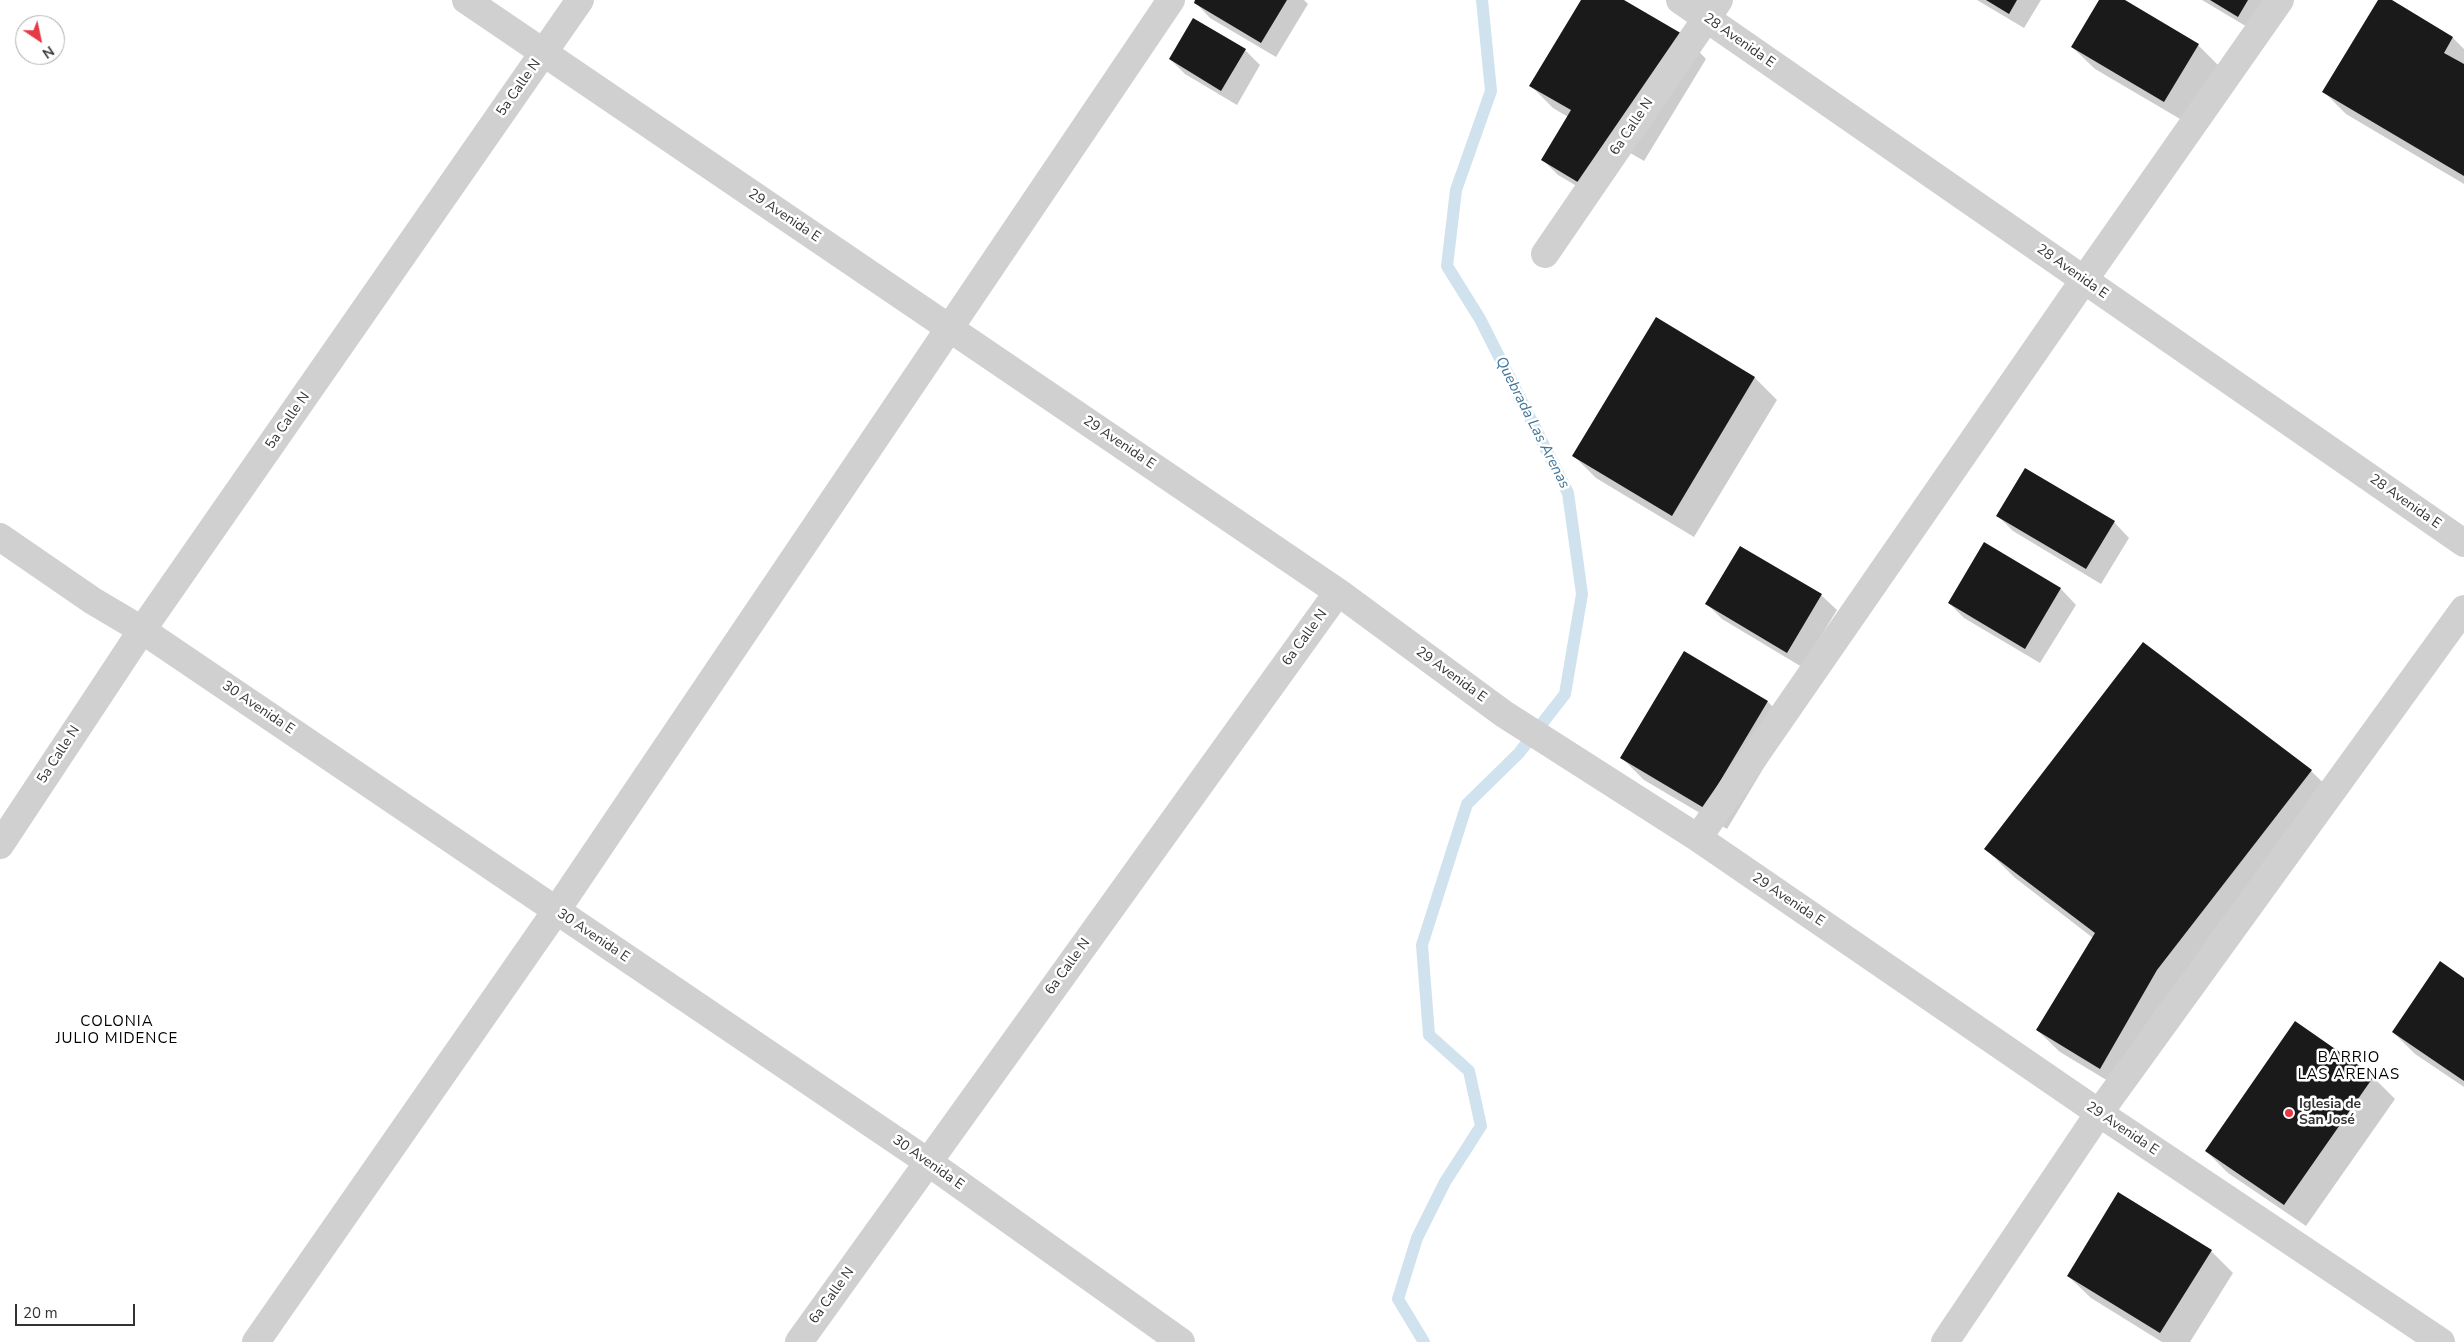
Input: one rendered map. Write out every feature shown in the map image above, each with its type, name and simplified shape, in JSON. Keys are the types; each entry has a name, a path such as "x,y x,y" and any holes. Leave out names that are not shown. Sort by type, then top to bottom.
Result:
{"street":[{"name":"29 Avenida E","path":"466,0 1338,592 1504,714 1698,838 2099,1114 2441,1342"},
{"name":"5a Calle N","path":"0,845 142,630 580,0"},
{"path":"256,1342 556,911 1171,0"},
{"name":"28 Avenida E","path":"1680,0 1713,9 2084,280 2464,543"},
{"path":"1698,838 2280,0"},
{"name":"6a Calle N","path":"1545,254 1713,9"},
{"name":"30 Avenida E","path":"0,537 93,601 142,630 928,1162 1181,1342"},
{"name":"6a Calle N","path":"799,1342 1338,592"},
{"path":"1945,1342 2099,1114 2464,609"}],"building":[{"path":"1195,0 1287,0 1261,43 1194,3"},
{"path":"1581,0 1624,0 1684,35 1581,184 1541,160 1571,110 1529,86"},
{"path":"1986,0 2017,0 2009,14"},
{"path":"2099,0 2125,0 2199,44 2164,102 2071,47"},
{"path":"2210,0 2248,0 2238,17"},
{"path":"2378,0 2392,0 2453,37 2444,53 2464,64 2464,176 2322,92"},
{"path":"1193,18 1246,49 1221,91 1169,59"},
{"path":"1656,317 1755,377 1672,516 1572,456"},
{"path":"2025,468 2115,521 2086,569 1996,516"},
{"path":"1984,542 2061,588 2025,649 1948,603"},
{"path":"1740,546 1822,594 1787,653 1705,604"},
{"path":"2143,642 2312,770 2157,970 2100,1069 2036,1030 2095,933 1984,849"},
{"path":"1684,651 1768,701 1704,808 1620,758"},
{"path":"2440,961 2464,978 2464,1081 2392,1032"},
{"name":"Iglesia de San José","path":"2295,1021 2374,1076 2284,1205 2205,1151"},
{"path":"2118,1192 2212,1250 2160,1333 2067,1276"}],"waterway":[{"name":"Quebrada Las Arenas","path":"1424,1342 1398,1299 1417,1238 1445,1182 1481,1126 1469,1071 1429,1035 1422,945 1467,804 1519,753 1565,694 1582,594 1568,493 1480,319 1447,266 1456,190 1491,91 1482,0"}],"place":[{"name":"Iglesia de San José","path":"2289,1113"}],"district":[{"name":"COLONIA JULIO MIDENCE","path":"117,1030"},
{"name":"BARRIO LAS ARENAS","path":"2349,1066"}]}
